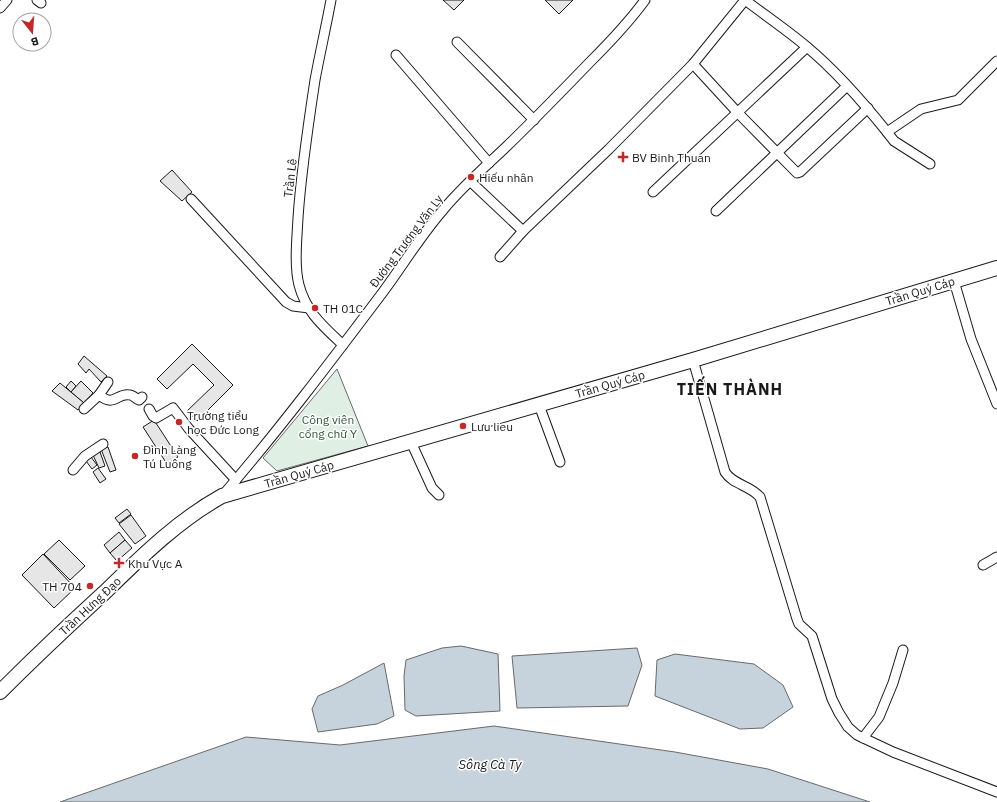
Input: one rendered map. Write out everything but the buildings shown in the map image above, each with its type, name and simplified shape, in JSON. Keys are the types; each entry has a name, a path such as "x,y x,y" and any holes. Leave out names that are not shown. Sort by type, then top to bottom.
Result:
{"main road":[{"name":"Trần Quý Cáp","path":"222,496 693,360 997,268"},
{"name":"Trần Hưng Đạo","path":"0,692 143,555 180,523 201,508 222,496"}],"street":[{"path":"0,8 7,0"},
{"name":"Trần Lê","path":"331,0 315,80 299,194 296,248 299,284 309,308 315,319 342,345"},
{"name":"Đường Trương Văn Ly","path":"222,496 342,345 384,290 428,228 443,210 470,181 534,120 621,30 645,0"},
{"path":"500,257 522,231 609,149 693,64 745,0 807,47 830,68 868,108 894,141 930,164"},
{"path":"457,42 534,120"},
{"path":"653,192 807,47"},
{"path":"396,55 490,163"},
{"path":"887,132 922,109 958,100 997,61"},
{"path":"693,64 794,172 800,172 868,108"},
{"path":"716,211 847,86"},
{"path":"470,181 522,231"},
{"path":"191,199 286,302 293,306 309,308"},
{"path":"954,281 971,339 997,404"},
{"path":"693,360 725,472 730,478 754,490 760,497 797,619 799,624 812,636 832,699 848,727 857,735 893,752 997,792"},
{"path":"84,408 99,395 108,382"},
{"path":"99,395 105,400 114,400 121,396 130,395 139,400 142,397"},
{"path":"539,405 560,462"},
{"path":"149,409 156,418 173,408 189,429 236,480"},
{"path":"410,442 429,483 439,495"},
{"path":"73,470 85,456 103,444"},
{"path":"983,565 997,557"},
{"path":"863,738 879,717 893,683 904,650"}],"green space":[{"name":"Công viên cổng chữ Y","path":"337,369 368,446 277,471 263,458"}],"water":[{"path":"461,646 498,654 500,711 416,716 405,710 404,676 406,660 442,648"},
{"path":"637,648 642,665 628,706 517,708 512,656"},
{"path":"675,654 754,664 783,685 793,707 763,728 740,729 655,696 657,660"},
{"path":"384,663 394,716 377,724 318,732 312,709 318,696 343,685"},
{"name":"Sông Cà Ty","path":"494,726 675,752 768,769 870,802 60,802 246,737 340,745"}],"place":[{"name":"BV Binh Thuan","path":"623,157"},
{"name":"Hiếu nhân","path":"471,177"},
{"name":"TH 01C","path":"315,308"},
{"name":"Trường tiểu học Đức Long","path":"179,422"},
{"name":"Lưu lieu","path":"463,426"},
{"name":"Đình Làng Tú Luông","path":"135,456"},
{"name":"Khu Vực A","path":"119,563"},
{"name":"TH 704","path":"90,586"}],"district":[{"name":"TIẾN THÀNH","path":"730,389"}]}
